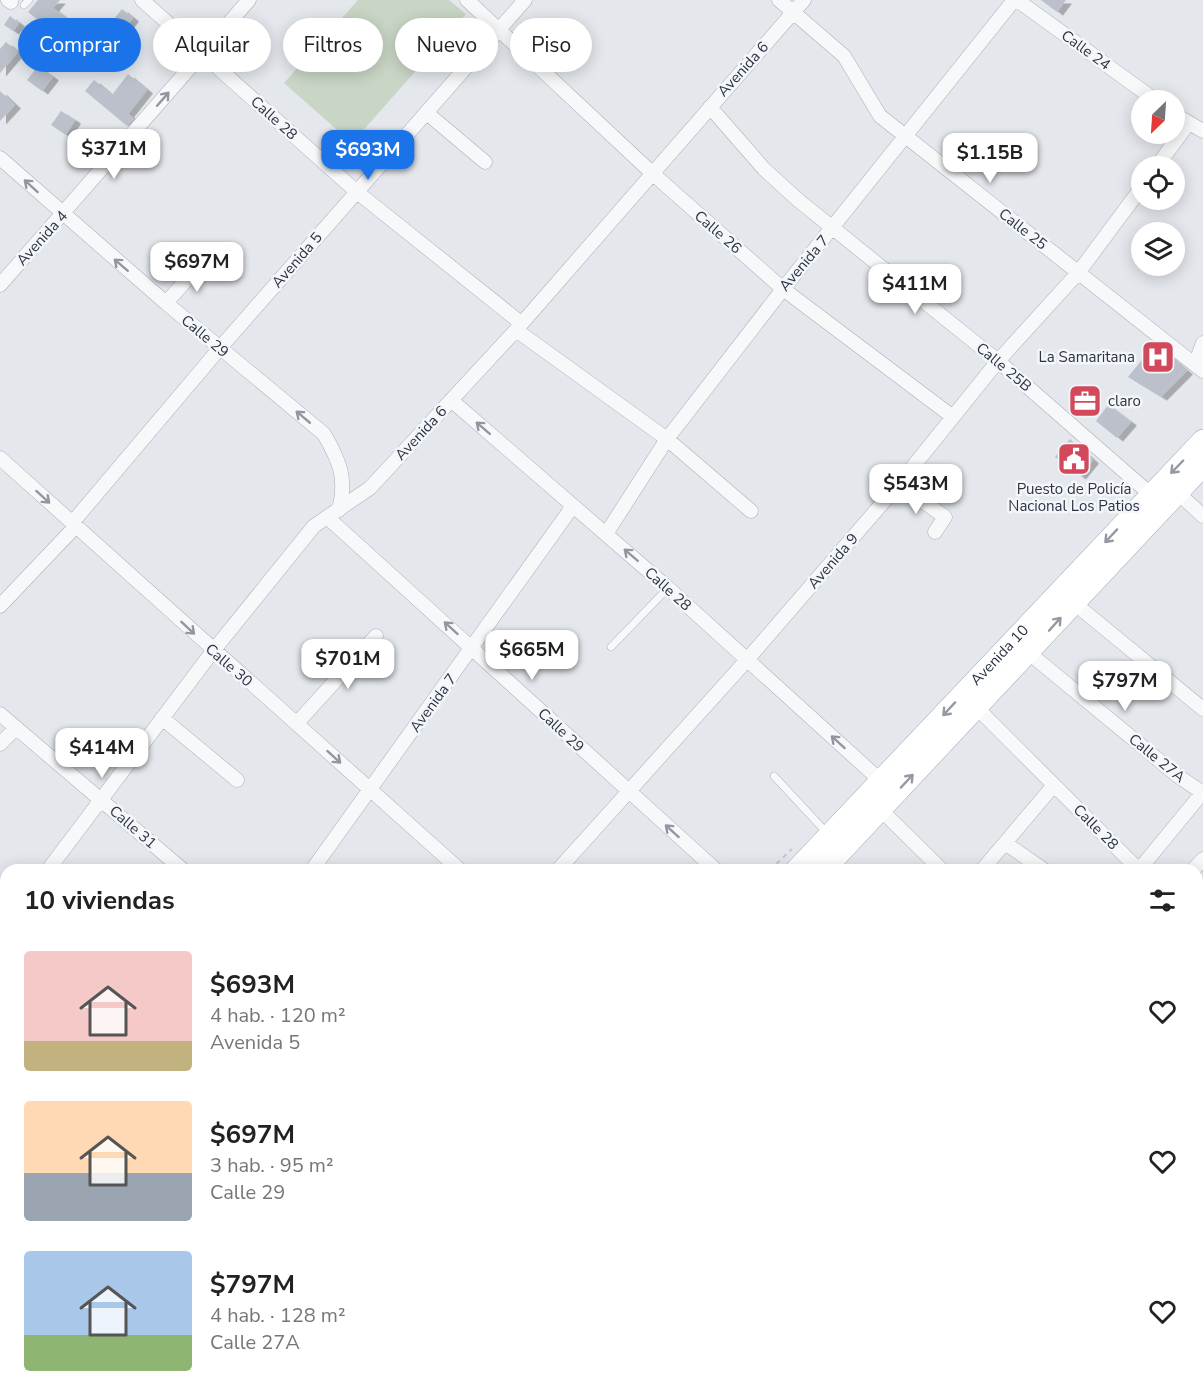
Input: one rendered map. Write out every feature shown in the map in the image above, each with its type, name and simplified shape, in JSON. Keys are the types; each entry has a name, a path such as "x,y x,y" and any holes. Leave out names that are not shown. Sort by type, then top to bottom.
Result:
{"main road":[{"name":"Avenida 10","path":"830,864 1074,603 1164,498 1203,440"},
{"name":"Avenida 10","path":"802,864 881,781 1164,498 1203,466"}],"street":[{"name":"Calle 28","path":"142,0 163,18"},
{"name":"Avenida 4","path":"233,18 249,0"},
{"name":"Calle 26","path":"467,0 652,173 783,289 953,417"},
{"name":"Avenida 5","path":"2,601 74,525 220,348 428,114 525,0"},
{"name":"Calle 25","path":"779,0 844,56 880,116 1199,368"},
{"name":"Avenida 6","path":"52,864 213,651 314,526 370,488 518,326 804,0"},
{"name":"Calle 24","path":"1015,0 1141,90"},
{"name":"Avenida 7","path":"606,534 667,439 904,136 1015,0"},
{"name":"Avenida 4","path":"0,285 186,72"},
{"name":"Calle 28","path":"224,72 357,192 518,326 667,439 752,512"},
{"name":"Calle 25B","path":"710,107 765,169 833,229 1164,498 1203,516"},
{"path":"428,114 485,162"},
{"path":"1185,122 1203,131"},
{"path":"1164,156 1188,124"},
{"name":"Calle 29","path":"0,158 166,303 324,435 340,461 343,480 333,513 473,648 709,864"},
{"name":"Avenida 9","path":"563,864 746,661 899,484 998,361 1078,273 1131,202"},
{"path":"166,303 203,261"},
{"path":"1199,368 1203,342"},
{"name":"Calle 28","path":"451,400 668,588 881,781"},
{"name":"Calle 30","path":"0,458 453,864"},
{"path":"899,484 945,517 935,532"},
{"name":"Avenida 7","path":"316,864 573,506"},
{"path":"1074,603 1203,709"},
{"path":"297,723 376,636"},
{"name":"Calle 27A","path":"1029,653 1178,776 1203,793"},
{"name":"Calle 28","path":"976,707 1133,864"},
{"name":"Calle 31","path":"0,714 176,864"},
{"path":"162,718 237,780"},
{"path":"0,744 16,728"},
{"path":"987,864 1054,785"},
{"path":"1144,864 1203,793"},
{"path":"881,810 936,864"},
{"path":"1005,843 1035,864"}],"lane":[{"path":"611,647 668,588"},
{"path":"774,776 829,835"}],"green space":[{"path":"358,0 449,0 466,14 462,18 395,18 395,72 415,72 352,143 284,83 294,72 383,72 383,18 342,18"}],"building":[{"path":"38,0 60,0 53,8 66,18 35,18 28,12"},
{"path":"1041,0 1066,0 1057,12"},
{"path":"122,9 133,18 115,18"},
{"path":"10,16 18,22 13,31 4,25"},
{"path":"6,42 18,52 0,73 0,49"},
{"path":"33,72 46,72 53,77 42,91 27,80"},
{"path":"128,74 147,90 128,114 134,119 127,126 85,91 94,80 112,95"},
{"path":"0,91 15,105 0,121"},
{"path":"61,111 75,120 66,135 51,125"},
{"path":"97,143 104,150 95,160 88,154"},
{"name":"La Samaritana","path":"1155,344 1187,371 1161,397 1128,377"},
{"path":"1108,405 1131,422 1117,438 1096,421"},
{"name":"Puesto de Policía Nacional Los Patios","path":"1070,439 1093,460 1080,476 1055,457"}],"place":[{"name":"La Samaritana","path":"1158,357"},
{"name":"claro","path":"1085,401"},
{"name":"Puesto de Policía Nacional Los Patios","path":"1074,459"}]}
